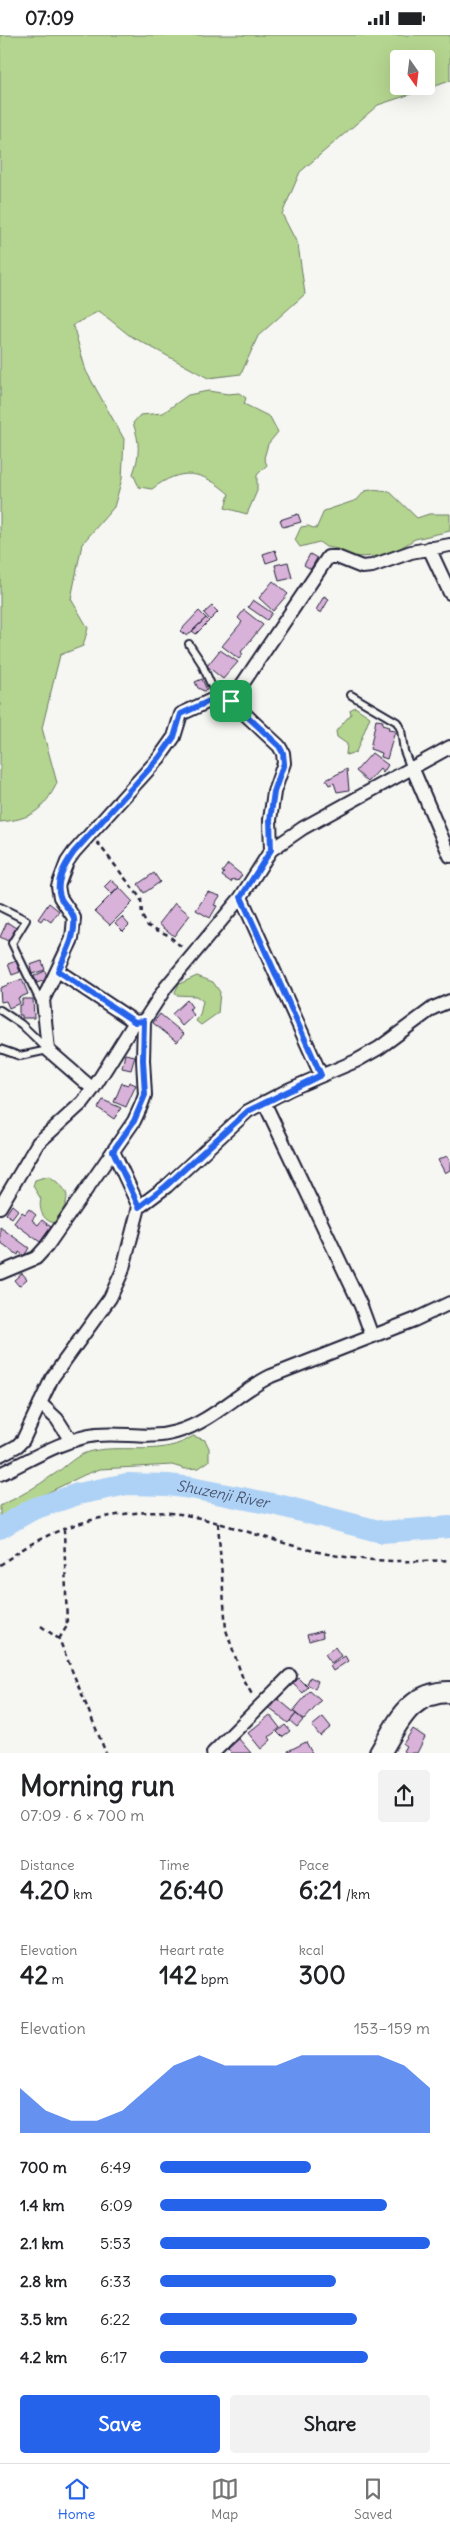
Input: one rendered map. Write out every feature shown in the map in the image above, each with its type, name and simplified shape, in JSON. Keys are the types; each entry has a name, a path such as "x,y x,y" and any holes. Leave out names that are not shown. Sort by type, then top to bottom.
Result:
{"main road":[{"path":"380,1753 406,1709 430,1695 450,1692"}],"street":[{"path":"231,701 328,557 337,557 362,567 372,566 429,548 450,545"},
{"path":"429,548 450,593"},
{"path":"93,1089 48,1050 42,1006 43,1000 72,939 74,919 60,897 58,886 66,862 159,758 174,737 181,714 216,694 231,701 279,746 283,753 284,763 274,792 270,820 271,850"},
{"path":"0,1207 38,1143 83,1102 139,1022 241,897 271,850 303,828 450,747"},
{"path":"412,768 450,856"},
{"path":"241,897 321,1075"},
{"path":"58,971 139,1022"},
{"path":"0,1455 17,1446 23,1440 62,1361 100,1315 110,1298 127,1255 139,1207 166,1186 248,1111 321,1075 356,1061 379,1048 433,1007 450,1001"},
{"path":"0,1273 25,1263 48,1246 134,1121 145,1095 139,1022"},
{"path":"264,1102 361,1306 372,1337"},
{"path":"113,1151 139,1207"},
{"path":"0,1473 71,1441 94,1435 116,1434 141,1437 181,1430 210,1416 254,1384 372,1337 450,1303"},
{"path":"40,1403 57,1419 71,1441"},
{"path":"213,1753 290,1676"}],"lane":[{"path":"189,644 216,694"},
{"path":"351,695 396,722 401,730 404,751 412,768"},
{"path":"0,907 26,920 12,943 42,1006"},
{"path":"0,1010 20,1024 48,1050"},
{"path":"0,1049 20,1056 48,1050"}],"path":[{"path":"91,833 141,899 142,916 148,926 168,935 193,957"},
{"path":"0,1565 46,1536 64,1530 118,1516 159,1513 184,1515 218,1523 332,1555 403,1562 450,1560"},
{"path":"218,1523 226,1630 244,1679 259,1706"},
{"path":"59,1639 67,1626 64,1530"},
{"path":"41,1626 59,1639 106,1753"}],"green space":[{"path":"0,35 450,35 450,81 435,86 435,50 390,50 390,95 408,95 378,105 300,172 282,214 298,245 305,294 258,336 241,374 208,378 129,335 99,311 73,325 86,371 124,439 122,479 114,507 82,544 71,599 88,628 83,646 60,655 42,728 57,783 47,800 35,812 11,821 0,822"},
{"path":"208,391 228,394 239,393 246,398 244,404 270,417 278,432 268,444 264,458 267,465 257,475 257,491 247,514 225,508 229,494 210,480 200,476 191,474 172,477 152,489 139,487 133,474 138,449 133,423 140,415 163,413 188,395"},
{"path":"365,491 390,492 417,518 429,514 450,514 450,531 415,539 394,552 383,556 351,557 338,549 326,547 319,542 300,547 295,540 301,527 308,526 316,529 324,511 357,500"},
{"path":"355,707 370,717 356,752 346,755 347,744 337,737 336,731 351,714 350,710"},
{"path":"197,976 213,982 220,992 218,1013 201,1025 196,1021 200,1015 203,1001 196,996 176,995 175,992 179,984"},
{"path":"49,1176 62,1187 67,1196 57,1223 49,1221 43,1215 40,1207 41,1199 33,1186 35,1180"},
{"path":"193,1436 205,1440 209,1448 209,1461 199,1468 185,1469 172,1465 100,1469 0,1516 0,1506 34,1488 86,1453 105,1449 157,1448 181,1442"}],"building":[{"path":"298,514 301,522 283,527 280,520"},
{"path":"275,550 278,559 266,563 263,554"},
{"path":"310,554 317,558 311,569 304,565"},
{"path":"288,562 292,578 279,581 275,565"},
{"path":"273,581 288,594 273,611 259,598"},
{"path":"324,596 329,599 321,613 316,610"},
{"path":"253,600 272,613 267,620 248,607"},
{"path":"212,606 218,612 210,620 204,613"},
{"path":"244,610 263,625 241,652 243,654 239,659 222,646 242,622 238,618"},
{"path":"199,611 206,618 187,636 180,631"},
{"path":"206,618 209,621 196,634 192,631"},
{"path":"220,650 238,662 223,679 207,666"},
{"path":"202,679 207,690 204,691 198,688 195,682"},
{"path":"376,720 383,721 382,725 389,727 388,730 395,731 387,759 381,757 382,753 370,749"},
{"path":"372,753 388,765 383,773 380,769 368,782 356,771"},
{"path":"347,769 349,790 337,792 334,783 329,785 326,780"},
{"path":"228,864 242,875 237,881 233,879 231,882 222,876 224,873 222,872"},
{"path":"154,873 160,882 144,893 138,884"},
{"path":"111,880 119,887 112,895 104,887"},
{"path":"119,887 133,902 110,925 95,911"},
{"path":"208,892 220,896 214,905 217,906 210,918 196,910"},
{"path":"49,903 59,911 51,922 44,917 41,921 38,919"},
{"path":"175,903 190,915 174,936 159,924"},
{"path":"122,917 129,925 123,931 115,923"},
{"path":"7,922 16,928 8,941 0,937"},
{"path":"16,961 20,972 12,975 8,964"},
{"path":"42,961 45,970 32,974 30,965"},
{"path":"45,971 48,979 37,983 34,976"},
{"path":"22,979 28,994 18,998 20,1003 9,1008 6,1001 1,1002 0,988"},
{"path":"22,999 33,999 34,1018 22,1018 22,1015 19,1015 19,1005 22,1005"},
{"path":"187,1000 192,1007 189,1009 194,1015 182,1026 172,1014"},
{"path":"160,1014 184,1034 177,1042 153,1023"},
{"path":"125,1054 135,1056 131,1070 122,1068"},
{"path":"129,1082 136,1085 126,1107 114,1102 122,1083 128,1085"},
{"path":"103,1100 121,1108 114,1119 98,1108"},
{"path":"447,1156 450,1162 450,1170 445,1173 438,1160"},
{"path":"12,1205 18,1210 12,1218 6,1214"},
{"path":"29,1209 36,1215 32,1220 38,1225 42,1220 51,1227 40,1242 14,1223 22,1212 25,1214"},
{"path":"0,1227 29,1248 24,1256 19,1252 18,1255 0,1242"},
{"path":"22,1273 27,1279 19,1286 14,1280"},
{"path":"322,1631 323,1637 309,1641 307,1635"},
{"path":"335,1647 341,1656 331,1663 325,1654"},
{"path":"345,1656 348,1661 333,1671 330,1666"},
{"path":"310,1677 318,1681 315,1689 307,1684"},
{"path":"299,1678 308,1687 303,1693 293,1684"},
{"path":"310,1691 321,1701 304,1720 293,1711"},
{"path":"278,1699 296,1714 288,1723 270,1709"},
{"path":"296,1714 303,1720 297,1727 290,1721"},
{"path":"270,1715 280,1728 269,1737 271,1740 261,1749 248,1733"},
{"path":"323,1717 331,1727 320,1736 312,1726"},
{"path":"285,1725 290,1731 282,1737 277,1732"},
{"path":"413,1729 425,1737 417,1753 406,1753 403,1751 406,1746 403,1744"},
{"path":"239,1739 251,1753 232,1753 228,1749"},
{"path":"306,1742 312,1753 289,1753 288,1751"}],"waterway":[{"name":"Shuzenji River","path":"0,1528 33,1509 78,1494 127,1484 168,1485 191,1488 282,1506 382,1532 450,1527"}],"route":[{"path":"220,697 231,701 279,746 283,753 284,763 274,792 270,820 271,850 253,875 241,897 321,1075 248,1111 166,1186 139,1207 113,1151 134,1121 145,1095 143,1060 144,1021 135,1022 58,971 72,939 74,919 60,897 58,886 66,862 159,758 174,737 181,714 216,698 220,697"}]}
